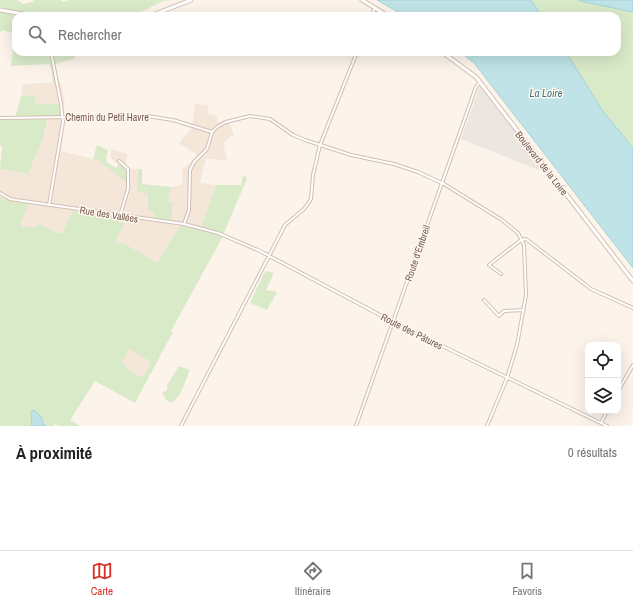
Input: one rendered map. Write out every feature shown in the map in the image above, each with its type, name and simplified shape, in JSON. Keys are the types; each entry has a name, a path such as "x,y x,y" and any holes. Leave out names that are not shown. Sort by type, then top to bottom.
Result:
{"main road":[{"path":"160,12 191,0"},
{"path":"362,0 382,12"},
{"path":"0,10 12,12"},
{"name":"Boulevard de la Loire","path":"448,56 465,67 480,82 633,281"}],"street":[{"path":"373,12 375,7"},
{"path":"49,205 63,117 52,56"},
{"path":"181,426 286,225 304,209 311,199 313,175 320,145 355,56"},
{"name":"Route d'Embreil","path":"356,426 476,87 480,82"},
{"path":"184,224 189,210 190,170 194,162 207,149 212,132 220,124 232,119 254,116 270,118 293,135 320,145 362,158 408,168 442,184 511,226 522,240 526,258 526,295 517,345 507,378 488,426"},
{"name":"Chemin du Petit Havre","path":"0,118 154,117 173,120 212,132"},
{"path":"118,161 128,169 128,189 120,216"},
{"name":"Rue des Vallées","path":"0,193 10,199 184,224 218,233"},
{"name":"Route des Pâtures","path":"218,233 270,257 393,322 607,426"},
{"path":"501,274 489,265 522,240 526,239 591,289 633,308"},
{"path":"484,300 499,316 504,311 524,310"},
{"path":"621,386 633,365"},
{"path":"601,423 606,414"}],"shaded area":[{"path":"61,83 65,104 63,106 65,120 61,151 98,160 126,181 126,171 110,157 112,149 128,154 125,166 129,169 138,169 137,192 148,194 147,210 154,211 154,219 173,202 168,201 171,187 183,184 182,169 190,164 197,155 179,143 192,128 195,104 209,105 207,114 217,116 217,123 227,119 234,135 223,143 227,160 206,159 200,183 216,185 200,230 180,225 157,263 127,245 114,242 127,218 74,211 62,233 55,232 39,223 36,227 23,227 11,201 4,200 0,196 0,169 28,174 43,138 49,117 59,104 35,104 35,95 21,96 23,84"},
{"path":"480,86 544,168 543,172 461,139"},
{"path":"129,349 151,362 142,379 127,368 122,361"}],"green space":[{"path":"0,0 17,0 24,4 35,1 31,0 60,0 63,2 70,0 173,0 163,1 138,12 12,12 12,33 2,30 0,33"},
{"path":"531,0 578,0 633,12 633,148 596,109 568,56 621,56 621,12 539,12"},
{"path":"12,56 75,56 74,59 55,64 59,82 53,83 50,64 11,66"},
{"path":"35,95 35,104 59,104 61,113 58,116 48,117 43,138 28,174 0,169 2,146 0,145 0,116 15,117 21,96"},
{"path":"97,145 108,150 106,162 116,168 119,164 126,171 126,182 98,160 93,159"},
{"path":"138,169 142,169 142,184 171,187 168,201 173,202 171,221 154,219 154,211 147,210 148,194 137,192"},
{"path":"243,176 247,177 221,240 171,331 173,332 135,403 95,381 70,420 80,426 59,426 55,424 53,426 45,426 45,422 31,414 32,426 0,426 0,196 4,200 28,204 21,223 23,227 36,227 39,223 55,232 62,233 73,211 127,218 115,242 127,245 157,263 180,225 200,230 216,185 241,185","holes":["129,349 151,362 142,378 127,368 122,362"]},
{"path":"267,271 274,273 266,290 277,292 267,310 250,303 264,273"},
{"path":"179,366 190,370 180,394 172,403 166,400 162,393 167,390 167,385"}],"water":[{"path":"377,0 531,0 539,12 398,12"},
{"path":"578,0 633,0 633,12 585,2"},
{"name":"La Loire","path":"465,56 568,56 602,110 633,148 633,268 474,63"},
{"path":"34,410 41,417 45,426 32,426 31,412"}]}
